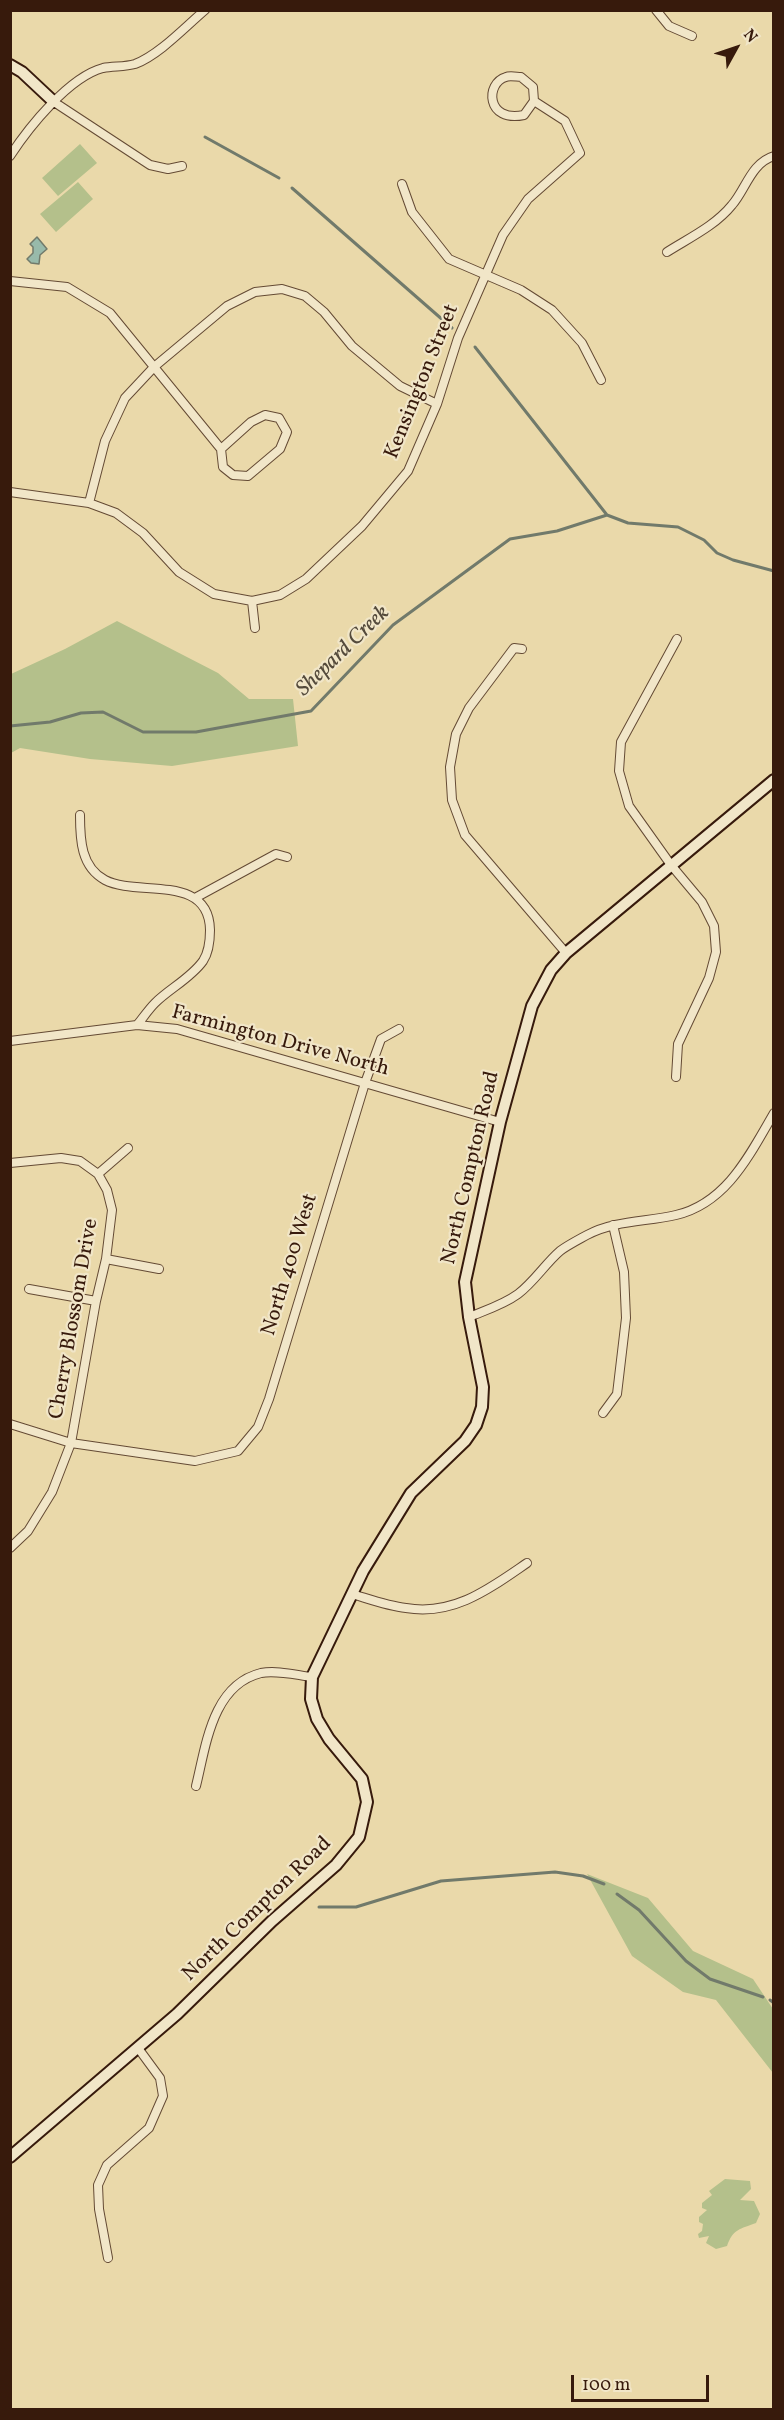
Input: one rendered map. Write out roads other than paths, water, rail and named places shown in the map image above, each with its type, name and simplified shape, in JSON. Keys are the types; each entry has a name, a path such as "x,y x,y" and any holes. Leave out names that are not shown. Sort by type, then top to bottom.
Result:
{"street":[{"path":"10,156 28,129 54,102 83,78 102,69 134,64 151,55 205,10"},
{"path":"656,10 669,26 692,36"},
{"path":"10,65 22,72 54,102 150,165 168,169 182,166"},
{"path":"506,77 521,77 532,87 534,101 524,115 511,118 499,112 493,104 492,93 496,84 506,77"},
{"name":"Kensington Street","path":"10,492 89,503 116,513 143,533 179,572 214,594 252,601 280,595 306,579 362,526 408,471 437,404 458,338 503,235 528,199 580,153 565,122 534,101"},
{"path":"667,252 709,226 732,206 756,166 774,156"},
{"path":"402,184 412,212 449,259 521,290 552,310 582,343 601,381"},
{"path":"10,281 67,287 110,313 220,449 223,467 233,475 248,476 280,448 287,432 279,418 265,415 251,422 220,449"},
{"path":"89,503 105,441 125,398 154,367 227,306 255,292 282,289 305,296 324,312 351,346 400,386 437,404"},
{"path":"252,601 255,628"},
{"path":"676,1077 678,1044 709,978 717,952 714,926 702,902 671,865 630,806 620,771 621,742 677,639"},
{"path":"522,649 514,648 497,669 469,708 456,735 450,767 452,800 465,835 566,953"},
{"name":"North Compton Road","path":"10,2157 177,2014 272,1921 336,1865 359,1837 368,1802 362,1779 329,1739 317,1719 311,1699 312,1677 363,1570 411,1492 465,1441 476,1425 482,1407 483,1387 469,1317 465,1282 500,1122 532,1006 551,970 566,953 774,780"},
{"path":"80,815 80,840 86,863 105,880 124,885 173,890 195,898 209,918 210,941 203,960 154,1004 137,1025"},
{"path":"195,898 276,854 287,857"},
{"name":"Farmington Drive North","path":"10,1041 137,1025 177,1029 500,1122"},
{"name":"North 400 West","path":"71,1443 195,1461 238,1451 258,1427 269,1399 364,1083 381,1038 399,1029"},
{"path":"469,1317 504,1303 520,1293 561,1251 590,1234 613,1225 677,1215 699,1206 724,1189 745,1162 774,1113"},
{"path":"10,1163 61,1158 80,1161 98,1174 128,1148"},
{"name":"Cherry Blossom Drive","path":"10,1548 28,1531 52,1492 71,1443 96,1301 106,1259 112,1210 107,1190 98,1174"},
{"path":"603,1413 616,1394 626,1318 624,1272 613,1225"},
{"path":"106,1259 159,1269"},
{"path":"29,1289 96,1301"},
{"path":"10,1424 71,1443"},
{"path":"352,1594 406,1609 435,1610 463,1604 488,1591 527,1563"},
{"path":"196,1786 212,1720 226,1695 243,1681 262,1673 286,1673 312,1677"},
{"path":"108,2258 99,2209 98,2185 107,2165 149,2128 163,2096 160,2078 138,2048"}],"waterway":[{"name":"Shepard Creek","path":"205,137 279,178"},
{"name":"Shepard Creek","path":"292,188 452,328"},
{"name":"Shepard Creek","path":"475,347 607,515 628,523 678,527 704,540 717,553 733,560 774,571"},
{"name":"Shepard Creek","path":"10,726 50,722 81,713 103,712 143,732 196,732 311,711 393,625 510,539 557,531 607,515"},
{"path":"319,1907 356,1907 441,1881 555,1872 583,1876 604,1884"},
{"path":"617,1894 639,1910 686,1961 710,1979 763,1997"},
{"path":"770,2000 774,2003"}]}
